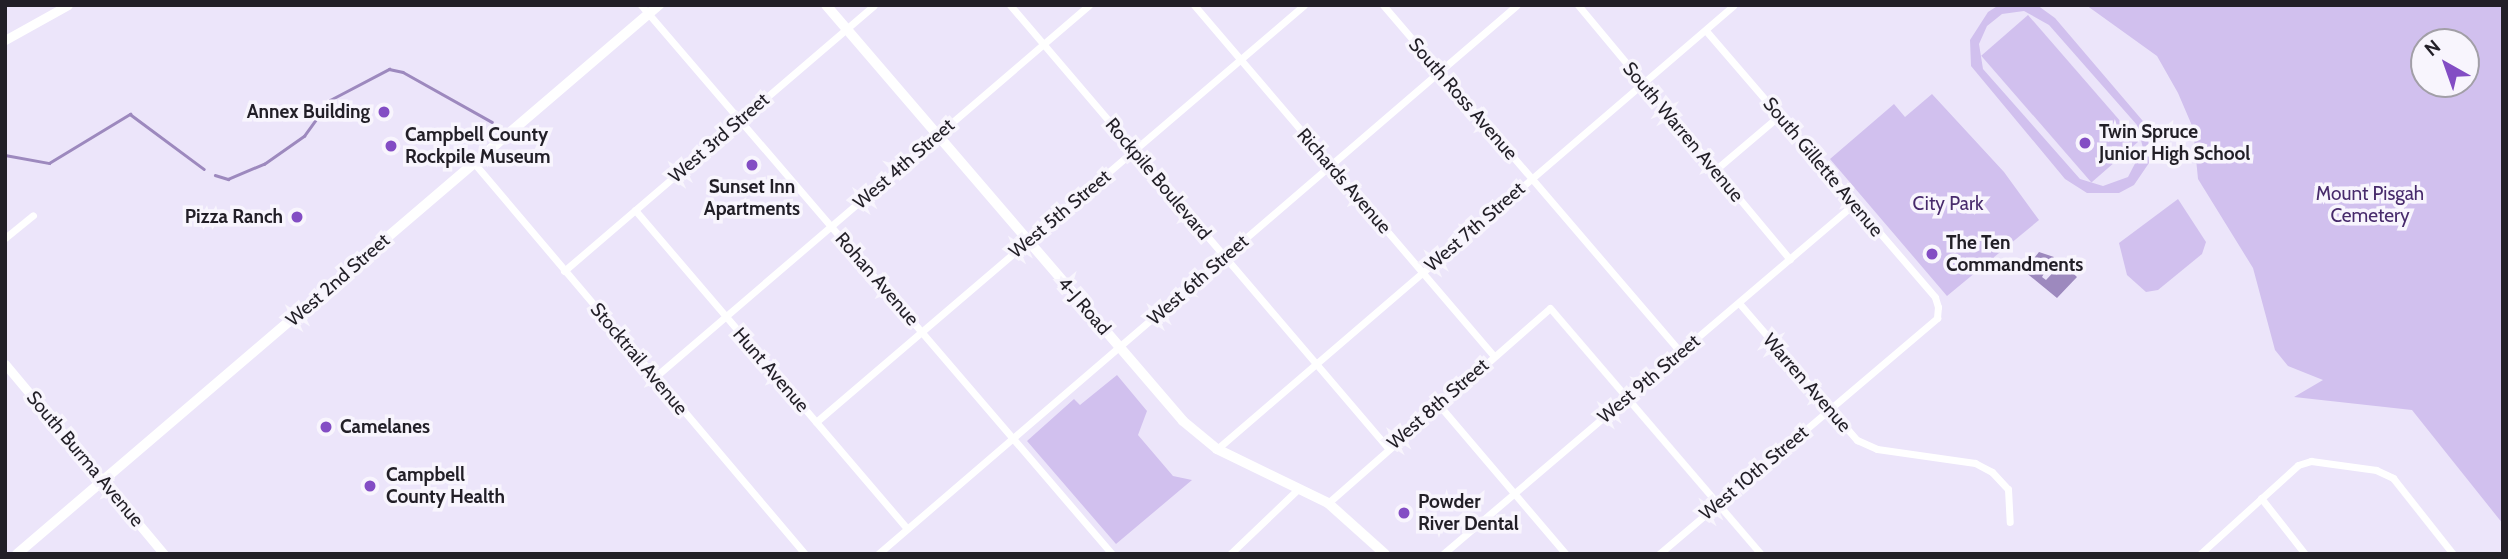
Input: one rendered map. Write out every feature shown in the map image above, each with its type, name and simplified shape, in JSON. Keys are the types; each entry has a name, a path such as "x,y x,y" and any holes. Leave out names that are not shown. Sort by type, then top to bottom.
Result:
{"main road":[{"name":"West 2nd Street","path":"17,554 474,163 645,10 659,5"},
{"name":"4-J Road","path":"826,5 1182,421 1217,449 1328,503 1385,554"}],"street":[{"path":"5,40 68,5"},
{"name":"West 3rd Street","path":"564,271 874,5"},
{"name":"Rockpile Boulevard","path":"1010,5 1388,448"},
{"name":"West 4th Street","path":"655,377 1089,5"},
{"name":"Richards Avenue","path":"1194,5 1494,356"},
{"name":"West 5th Street","path":"816,422 1304,5"},
{"name":"South Ross Avenue","path":"1383,5 1680,352"},
{"name":"West 6th Street","path":"878,554 1517,5"},
{"name":"South Warren Avenue","path":"1578,5 1790,259"},
{"name":"West 7th Street","path":"1217,449 1734,5"},
{"name":"Rohan Avenue","path":"645,10 1112,554"},
{"name":"South Gillette Avenue","path":"1705,30 1935,297 1938,306"},
{"path":"1714,171 1780,116"},
{"name":"Stocktrail Avenue","path":"474,163 805,554"},
{"name":"West 9th Street","path":"1443,554 1854,204"},
{"name":"Hunt Avenue","path":"635,210 907,529"},
{"path":"5,238 33,215"},
{"name":"Warren Avenue","path":"1738,303 1857,440 1877,449 1959,459 1992,472 2012,499 2010,522"},
{"name":"West 10th Street","path":"1659,554 1937,318 1938,306"},
{"name":"West 8th Street","path":"1328,503 1550,308 1626,398"},
{"name":"South Burma Avenue","path":"5,364 164,554"},
{"path":"1626,398 1760,554"},
{"path":"1439,405 1566,554"},
{"path":"2200,554 2298,465 2311,461 2376,470 2393,478 2453,554"},
{"path":"1230,554 1299,488"},
{"path":"2261,498 2305,554"}],"green space":[{"path":"1999,5 2037,5 2055,18 2148,127 2149,163 2134,185 2119,193 2087,193 2065,179 1971,66 1970,40 1988,12","holes":["2024,11 2049,25 2137,125 2143,148 2128,177 2103,186 2080,179 1983,69 1979,44 1987,26 2002,14"]},
{"name":"Mount Pisgah Cemetery","path":"2086,5 2503,5 2503,524 2412,410 2294,397 2323,380 2288,366 2275,350 2253,268 2198,179 2193,128 2178,93 2157,56"},
{"path":"2028,15 2138,142 2091,182 1981,56"},
{"name":"City Park","path":"1932,94 2004,172 2039,220 1947,296 1830,159 1894,104 1905,117"},
{"path":"2178,199 2206,242 2202,254 2158,290 2146,292 2127,275 2119,243"},
{"path":"1117,375 1147,411 1138,435 1173,476 1192,480 1116,544 1027,441 1074,399 1080,405"}],"shaded area":[{"path":"2039,252 2054,257 2042,277 2046,280 2062,263 2077,277 2057,298 2024,271"}],"waterway":[{"path":"215,175 228,179 264,164 304,136 330,100 389,69 403,72 492,122"},
{"path":"5,155 49,163 130,114 204,169"},
{"path":"506,158 509,163 525,154"}],"place":[{"name":"Annex Building","path":"384,112"},
{"name":"Twin Spruce Junior High School","path":"2085,143"},
{"name":"Campbell County Rockpile Museum","path":"391,146"},
{"name":"Sunset Inn Apartments","path":"752,165"},
{"name":"Pizza Ranch","path":"297,217"},
{"name":"The Ten Commandments","path":"1932,254"},
{"name":"Camelanes","path":"326,427"},
{"name":"Campbell County Health","path":"370,486"},
{"name":"Powder River Dental","path":"1404,513"}]}
